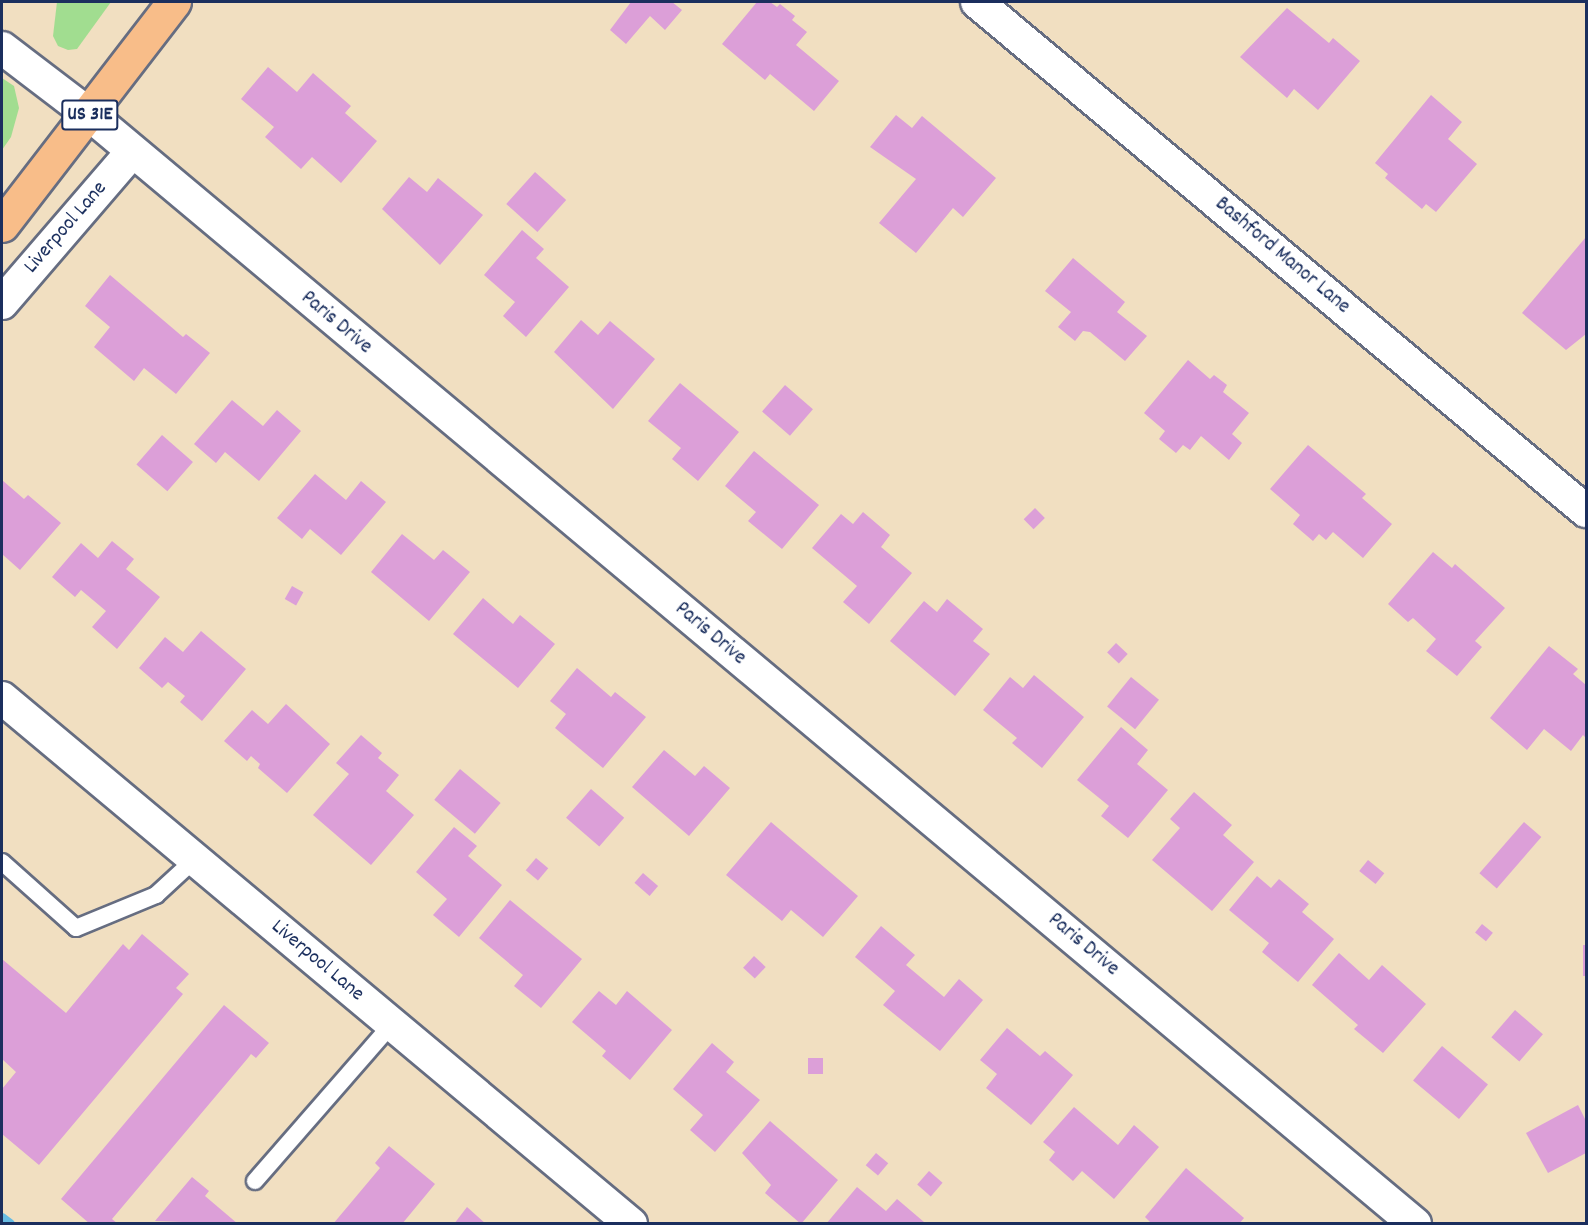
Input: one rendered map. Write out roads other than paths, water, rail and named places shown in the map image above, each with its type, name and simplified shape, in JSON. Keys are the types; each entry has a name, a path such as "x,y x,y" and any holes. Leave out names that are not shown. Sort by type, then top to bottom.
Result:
{"main road":[{"name":"US 31E","path":"2,225 90,115 174,2"}],"street":[{"name":"Bashford Manor Lane","path":"977,2 1587,510"},
{"name":"Paris Drive","path":"2,48 90,115 131,153 1415,1224"},
{"name":"Liverpool Lane","path":"2,303 131,153"},
{"name":"Liverpool Lane","path":"3,706 195,859 632,1224"}],"lane":[{"path":"2,862 76,928 156,895 195,859"},
{"path":"255,1181 392,1024"}],"waterway":[{"path":"2,1218 10,1224"}]}
